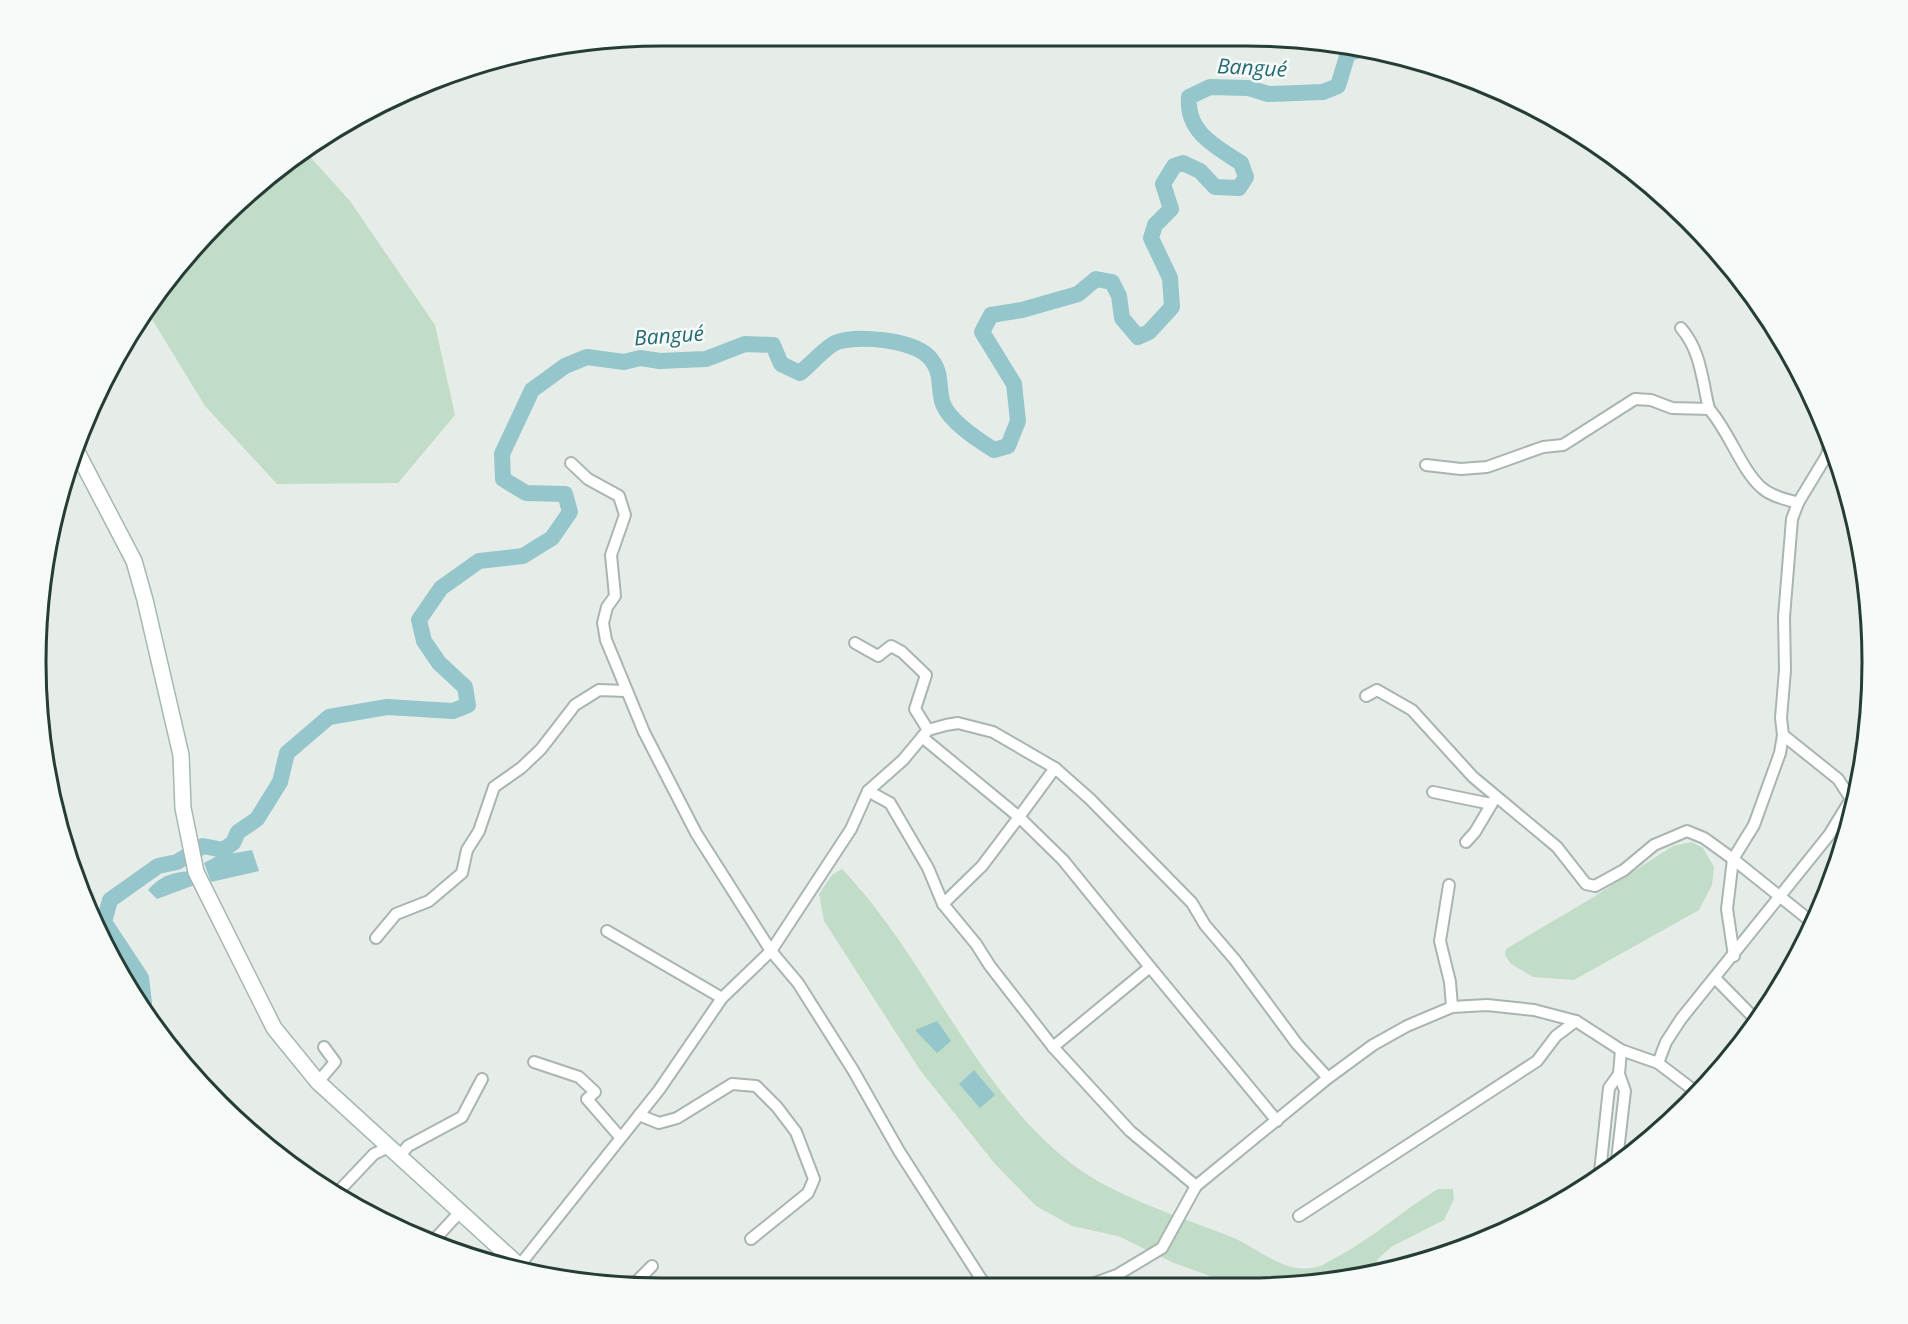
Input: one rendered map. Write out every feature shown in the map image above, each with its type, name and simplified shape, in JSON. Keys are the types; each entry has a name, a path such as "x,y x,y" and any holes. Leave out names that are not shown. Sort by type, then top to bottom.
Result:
{"main road":[{"path":"81,459 134,561 181,755 183,808 196,872 274,1028 318,1082 512,1259"}],"street":[{"path":"1681,328 1690,339 1699,358 1709,409 1721,422 1762,488 1775,496 1798,503"},
{"path":"1426,465 1461,469 1486,467 1543,447 1563,445 1635,399 1651,400 1672,408 1709,409"},
{"path":"1734,957 1727,909 1733,859 1754,825 1780,753 1783,735 1781,718 1789,543 1798,503 1826,456"},
{"path":"571,464 588,479 619,496 625,515 611,555 615,596 607,607 603,623 606,640 626,691 696,833 771,951 786,966 810,1002 981,1278"},
{"path":"855,643 878,656 891,646 902,652 926,675 915,709 925,734 1019,817 1063,860 1277,1121"},
{"path":"376,938 396,914 429,901 462,873 467,850 479,831 494,788 521,768 541,749 575,705 599,690 626,691"},
{"path":"1366,696 1377,690 1412,710 1493,801 1557,847 1586,884 1596,886 1624,870 1653,846 1688,831 1704,838 1733,859 1806,917"},
{"path":"526,1262 639,1115 722,998 771,951 851,829 868,791 903,760 925,734 958,723 977,726 993,732 1055,768 1090,799 1181,890 1297,1044 1328,1078"},
{"path":"1783,735 1838,779 1848,792"},
{"path":"943,904 982,866 1055,768"},
{"path":"868,791 890,802 928,868 943,904 1053,1047 1130,1131 1196,1186"},
{"path":"1433,792 1493,801"},
{"path":"1466,843 1493,801"},
{"path":"1658,1063 1666,1042 1676,1027 1782,896 1842,815"},
{"path":"1449,885 1440,941 1450,982 1452,1006"},
{"path":"607,932 722,998"},
{"path":"1053,1047 1150,967"},
{"path":"1715,978 1751,1014"},
{"path":"1109,1278 1162,1248 1196,1186 1328,1078 1373,1045 1407,1026 1452,1006 1487,1005 1534,1010 1575,1021 1621,1050 1658,1063 1690,1088"},
{"path":"1299,1216 1537,1061 1556,1036 1575,1021"},
{"path":"318,1082 334,1062 324,1047"},
{"path":"1618,1152 1625,1091 1619,1074 1621,1050"},
{"path":"534,1062 579,1077 595,1092 586,1099 620,1137"},
{"path":"1601,1165 1609,1088 1619,1074"},
{"path":"342,1188 374,1154 394,1152 462,1117 482,1079"},
{"path":"639,1115 659,1123 677,1118 732,1084 756,1086 777,1107 796,1132 814,1179 808,1193 751,1239"},
{"path":"438,1235 460,1212"},
{"path":"642,1277 652,1266"}],"green space":[{"path":"310,157 350,201 435,325 455,415 398,483 277,484 205,406 151,318 199,256 227,227 256,199"},
{"path":"1692,842 1703,848 1714,867 1712,885 1699,910 1574,980 1533,977 1511,964 1505,955 1506,949 1673,846"},
{"path":"842,869 873,905 1008,1100 1040,1136 1092,1178 1150,1206 1229,1236 1293,1267 1321,1265 1376,1233 1438,1189 1453,1189 1454,1199 1444,1220 1391,1247 1376,1264 1286,1276 1216,1278 1174,1263 1118,1236 1072,1226 1036,1206 995,1164 920,1070 824,921 819,894 832,875"}],"water":[{"path":"252,850 259,871 211,882 204,863 217,856"},
{"path":"193,871 198,880 192,886 157,899 148,890 168,875"},
{"path":"937,1021 951,1041 937,1053 915,1030"},
{"path":"974,1070 995,1095 980,1108 959,1084"}],"waterway":[{"name":"Bangué","path":"104,922 110,900 158,866 177,862 203,846 223,850 233,843 238,832 257,819 280,782 287,753 329,717 387,707 453,711 468,705 465,687 439,663 424,641 419,620 441,588 479,561 523,556 552,538 570,512 565,494 526,493 503,479 502,454 532,390 565,366 587,357 624,362 640,358 660,361 706,359 745,344 773,345 781,364 800,373 827,348 844,340 869,339 897,342 920,350 933,362 938,374 943,404 965,430 994,450 1008,446 1018,421 1014,384 982,332 991,315 1022,310 1078,294 1096,279 1112,282 1119,296 1122,318 1138,337 1149,332 1172,307 1170,278 1151,238 1155,225 1171,209 1163,184 1174,166 1183,163 1200,171 1215,187 1239,188 1246,177 1241,163 1212,144 1197,129 1189,109 1189,97 1210,87 1249,88 1268,94 1323,92 1338,86 1347,55"},
{"name":"Bangué","path":"105,924 141,978 143,992"}]}
